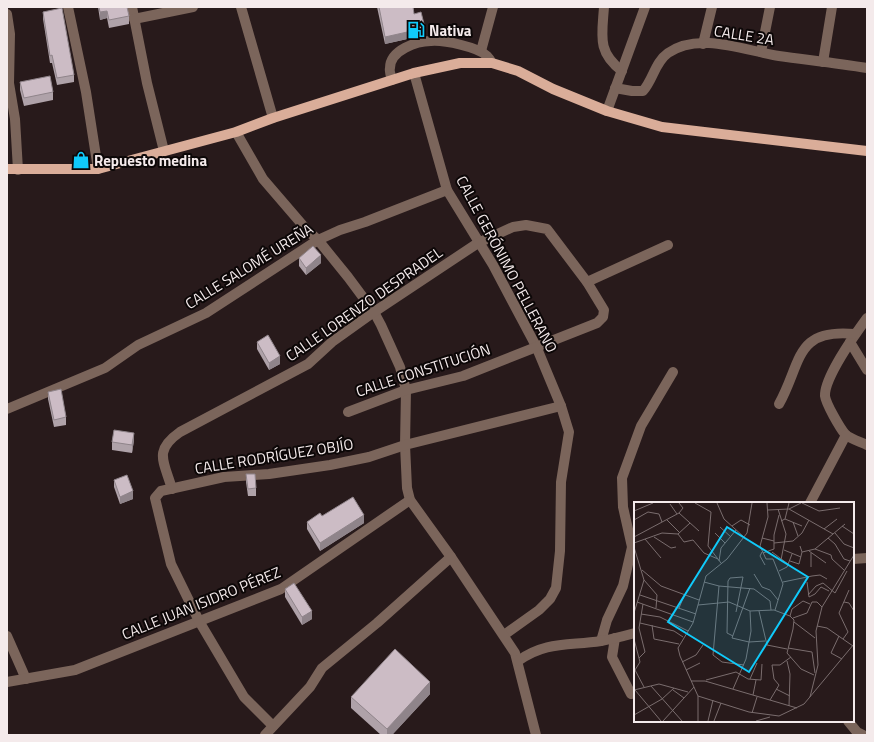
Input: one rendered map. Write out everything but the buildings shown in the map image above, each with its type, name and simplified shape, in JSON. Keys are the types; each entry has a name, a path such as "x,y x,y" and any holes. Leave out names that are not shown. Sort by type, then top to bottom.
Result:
{"main road":[{"path":"7,169 98,169 236,132 273,118 414,73 460,63 492,64 518,71 553,89 607,111 662,127 867,151"}],"street":[{"path":"68,7 86,92 98,169"},
{"path":"132,7 164,151"},
{"path":"134,19 193,7"},
{"path":"241,7 273,118"},
{"path":"481,51 493,7"},
{"path":"604,7 603,50 611,63 622,71"},
{"path":"607,111 645,7"},
{"path":"703,44 712,7"},
{"path":"761,52 770,7"},
{"path":"823,62 832,7"},
{"path":"7,14 10,34 9,83 15,119 18,170"},
{"path":"392,80 389,67 393,57 404,48 430,41 463,46 481,51 488,56 492,64"},
{"name":"CALLE 2A","path":"615,88 632,92 643,91 660,60 668,53 681,46 703,44 730,45 761,52 867,68"},
{"name":"CALLE GERÓNIMO PELLERANO","path":"414,73 447,190 493,265 536,346 561,406 569,432 561,482 560,551 556,588 550,599 539,610 504,635"},
{"path":"236,132 263,179 306,229 318,240 374,312 400,366 406,390 405,445 407,488 410,500 451,557 515,653 536,735"},
{"name":"CALLE SALOMÉ UREÑA","path":"7,409 105,368 138,345 206,313 318,240 340,230 365,222 447,190"},
{"name":"CALLE LORENZO DESPRADEL","path":"172,489 162,449 168,441 187,428 308,364 332,342 478,242 513,227 526,225 548,229 587,282"},
{"path":"587,282 668,245"},
{"name":"CALLE CONSTITUCIÓN","path":"348,412 406,390 463,376 597,323 603,317 604,310 587,282"},
{"path":"867,318 852,338 828,382 825,397 846,435 867,446"},
{"path":"779,404 789,386 799,355 816,337 836,332 852,338 867,370"},
{"path":"601,641 607,620 623,586 632,547 623,507 622,478 641,426 673,372"},
{"name":"CALLE RODRÍGUEZ OBJÍO","path":"273,726 244,697 199,621 171,564 155,498 161,491 224,477 269,474 330,465 369,457 405,445 561,406"},
{"path":"811,502 846,435"},
{"name":"CALLE JUAN ISIDRO PÉREZ","path":"7,682 75,670 281,589 410,500"},
{"path":"265,735 310,687 322,668 377,623 451,557"},
{"path":"854,559 867,558"},
{"path":"518,661 528,654 558,644 601,641 634,633"},
{"path":"7,636 26,679"},
{"path":"615,638 612,657 631,694"},
{"path":"849,722 857,732 863,735"}],"place":[{"name":"Nativa","path":"416,30"},
{"name":"Repuesto medina","path":"81,160"}]}
